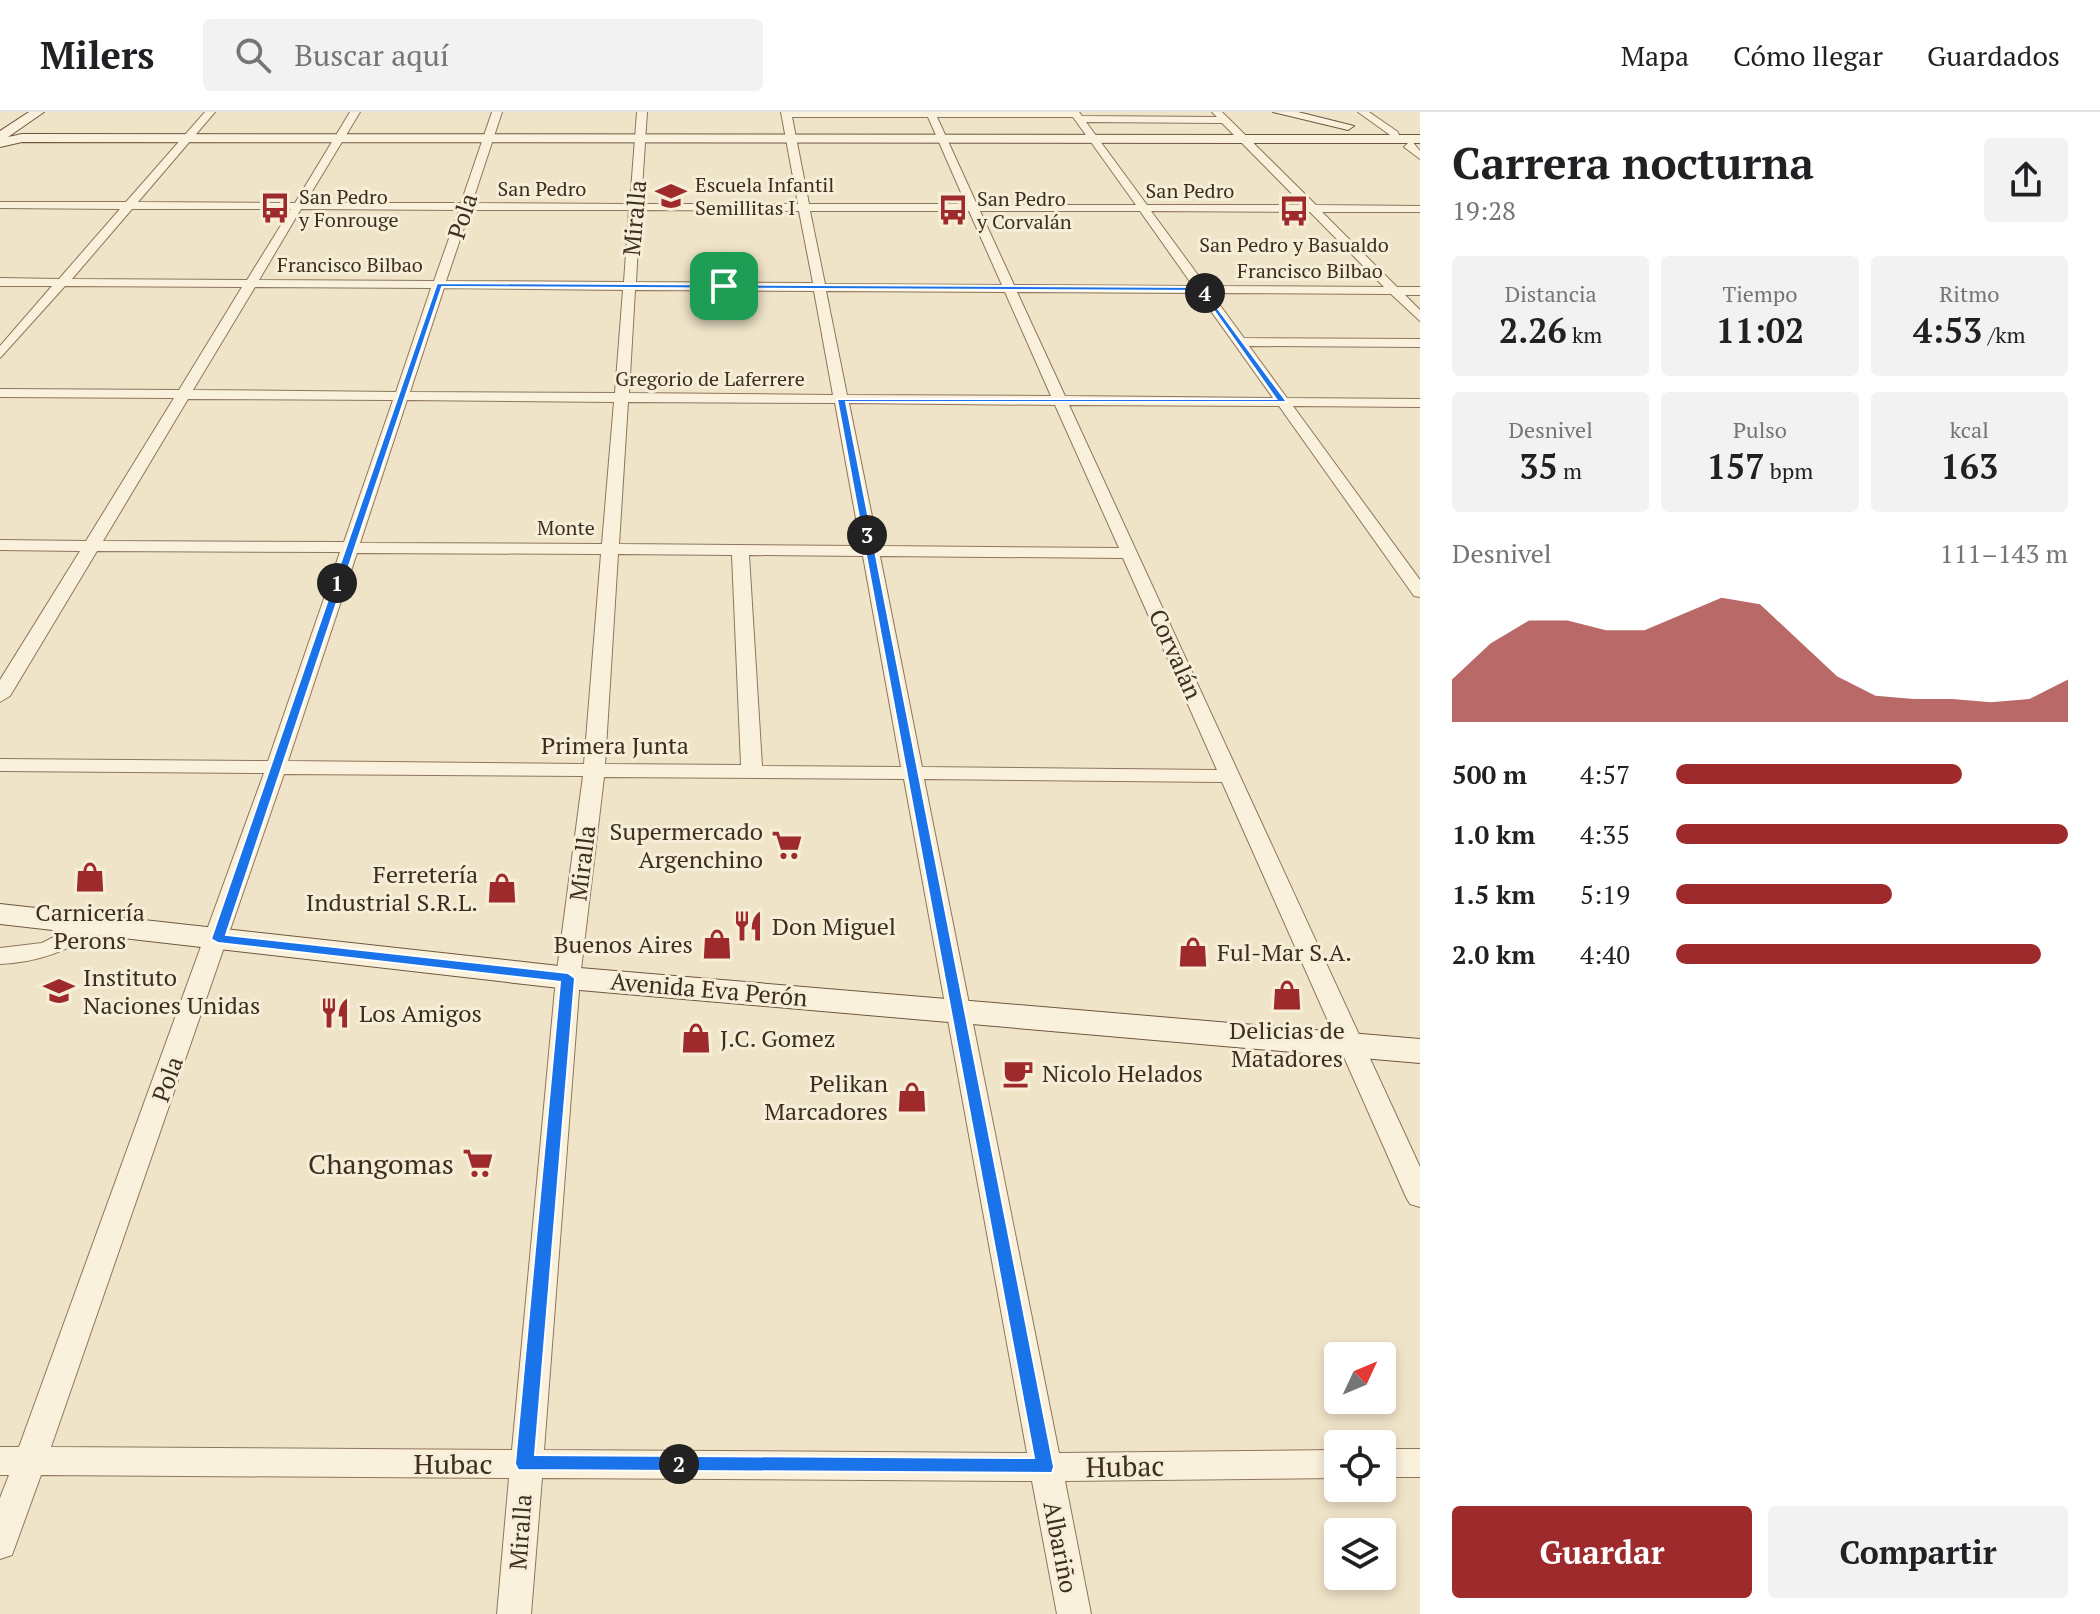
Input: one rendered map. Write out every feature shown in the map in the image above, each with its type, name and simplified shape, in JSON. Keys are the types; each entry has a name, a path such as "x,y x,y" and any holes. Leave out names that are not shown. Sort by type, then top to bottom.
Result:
{"street":[{"path":"38,112 2,135 0,144 186,140 1417,142"},
{"path":"0,354 210,112"},
{"path":"0,696 355,112"},
{"name":"Pola","path":"0,1544 14,1462 218,939 497,112"},
{"name":"Miralla","path":"514,1614 568,978 594,772 642,112"},
{"path":"1279,112 1395,136"},
{"path":"1301,112 1417,142"},
{"path":"786,113 1221,116 1420,317"},
{"name":"Albariño","path":"786,113 1074,1614"},
{"name":"Corvalán","path":"930,113 1420,1197"},
{"path":"1076,115 1420,592"},
{"path":"1341,120 1366,115 1395,136"},
{"path":"1247,141 1395,136"},
{"path":"1417,142 1409,147 1420,156"},
{"name":"San Pedro","path":"0,205 1420,209"},
{"name":"Francisco Bilbao","path":"0,282 1420,291"},
{"path":"1239,342 1420,343"},
{"name":"Gregorio de Laferrere","path":"0,393 1420,403"},
{"name":"Monte","path":"0,545 1131,553"},
{"path":"740,552 752,772"},
{"path":"1393,555 1420,555"},
{"name":"Primera Junta","path":"0,765 1230,776"},
{"name":"Avenida Eva Perón","path":"0,914 568,978 959,1009 1420,1051"},
{"path":"0,956 33,955 52,950 95,923"},
{"name":"Hubac","path":"14,1462 1045,1467 1324,1464"},
{"path":"1396,1463 1420,1463"}],"place":[{"name":"Escuela Infantil Semillitas I","path":"671,196"},
{"name":"San Pedro y Fonrouge","path":"275,208"},
{"name":"San Pedro y Corvalán","path":"953,210"},
{"name":"San Pedro y Basualdo","path":"1294,211"},
{"name":"Supermercado Argenchino","path":"787,845"},
{"name":"Carnicería Perons","path":"90,877"},
{"name":"Ferretería Industrial S.R.L.","path":"502,888"},
{"name":"Don Miguel","path":"748,926"},
{"name":"Buenos Aires","path":"717,944"},
{"name":"Ful-Mar S.A.","path":"1193,952"},
{"name":"Instituto Naciones Unidas","path":"59,991"},
{"name":"Delicias de Matadores","path":"1287,995"},
{"name":"Los Amigos","path":"335,1013"},
{"name":"J.C. Gomez","path":"696,1038"},
{"name":"Nicolo Helados","path":"1018,1073"},
{"name":"Pelikan Marcadores","path":"912,1097"},
{"name":"Changomas","path":"478,1163"}],"route":[{"path":"439,285 724,286 1202,289 1282,402 842,399 1045,1467 525,1464 568,978 218,939 439,285"}]}
